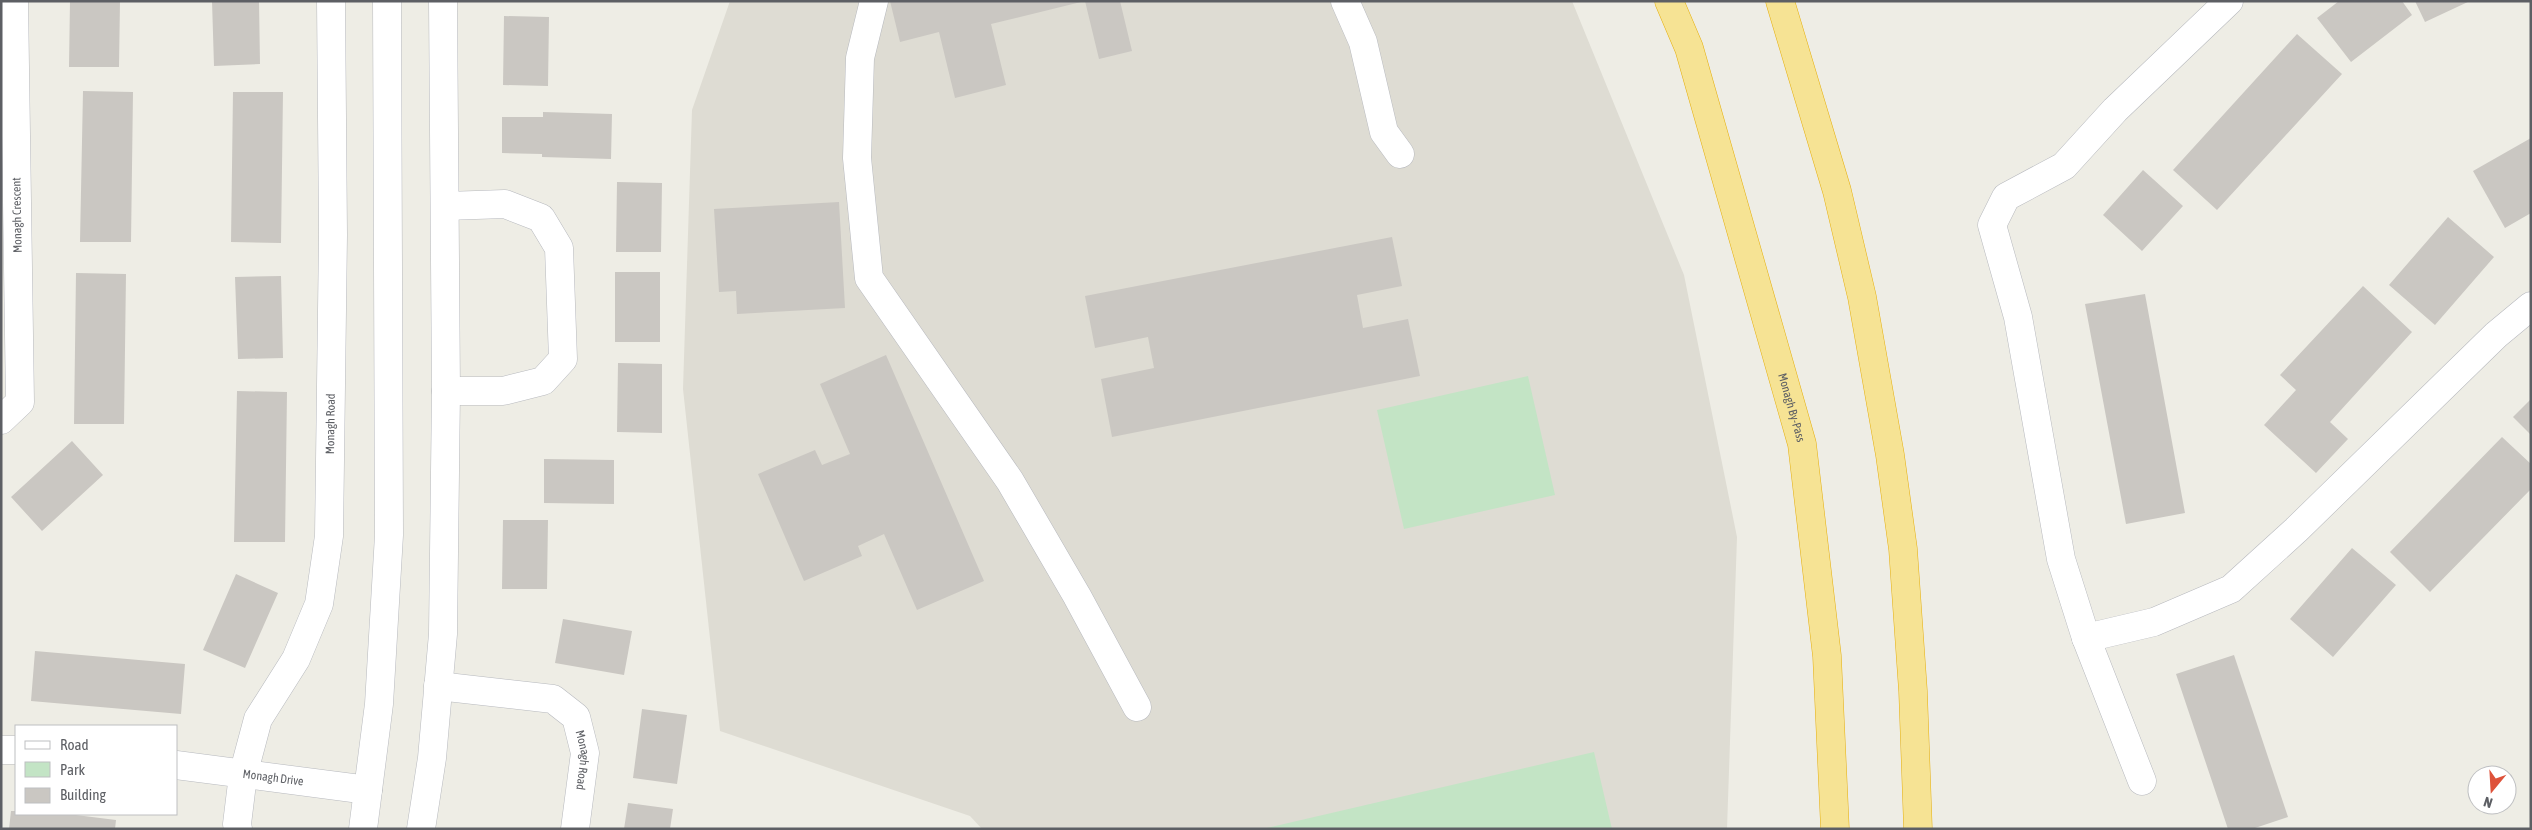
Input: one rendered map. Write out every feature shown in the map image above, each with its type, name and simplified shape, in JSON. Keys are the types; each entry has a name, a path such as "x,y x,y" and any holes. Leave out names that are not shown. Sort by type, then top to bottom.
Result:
{"highway":[{"name":"Monagh By-Pass","path":"1669,1 1689,48 1802,444 1827,656 1835,829"},
{"path":"1683,1 1689,48"},
{"path":"1780,1 1837,191 1862,297 1890,456 1904,558 1913,691 1918,829"}],"street":[{"name":"Monagh Crescent","path":"1,420 20,402 14,1"},
{"name":"Monagh Road","path":"238,829 243,775 258,719 296,659 319,604 329,536 333,235 331,1"},
{"path":"363,829 379,704 389,535 387,1"},
{"path":"421,829 432,758 443,634 446,206 443,1"},
{"path":"874,1 860,58 857,158 869,278 1010,481 1077,596 1137,707"},
{"path":"1345,1 1363,42 1384,132 1400,154"},
{"path":"2142,781 2086,638 2061,559 2018,317 1992,226 2006,197 2064,166 2115,110 2229,1"},
{"path":"446,206 506,204 541,218 559,248 563,359 543,381 503,391 446,391"},
{"path":"2086,638 2154,622 2231,589 2296,530 2496,335 2531,306"},
{"name":"Monagh Road","path":"438,686 553,699 576,717 585,753 575,829"},
{"path":"1,750 15,750"},
{"name":"Monagh Drive","path":"178,765 368,790"}],"shaded area":[{"path":"730,1 1572,1 1684,275 1737,537 1727,829 982,829 970,816 720,731 683,389 692,110"}],"green space":[{"path":"1528,376 1555,495 1404,529 1377,410"},
{"path":"1594,752 1612,829 1262,829"}],"building":[{"path":"70,1 120,1 119,67 69,67"},
{"path":"212,1 259,1 260,64 214,66"},
{"path":"890,1 1081,2 991,24 1006,85 955,98 939,32 900,42"},
{"path":"1085,1 1120,1 1132,51 1099,59"},
{"path":"2339,1 2402,1 2412,15 2351,62 2317,18"},
{"path":"2415,1 2470,1 2425,22"},
{"path":"504,16 549,17 548,86 503,85"},
{"path":"2297,34 2342,74 2217,210 2173,170"},
{"path":"83,91 133,92 131,242 80,242"},
{"path":"233,92 283,92 281,243 231,242"},
{"path":"543,112 612,114 611,159 542,157 542,154 502,153 502,117 543,117"},
{"path":"2531,138 2531,213 2505,228 2473,171"},
{"path":"2143,170 2183,206 2142,251 2103,215"},
{"path":"617,182 662,183 661,252 616,252"},
{"path":"839,202 845,308 737,314 736,291 719,292 714,209"},
{"path":"2448,217 2494,257 2435,325 2389,285"},
{"path":"1392,237 1402,286 1357,295 1363,328 1408,319 1420,376 1112,437 1101,379 1154,368 1148,337 1095,348 1085,296"},
{"path":"615,272 660,272 660,342 615,342"},
{"path":"76,273 126,274 124,424 74,424"},
{"path":"281,276 283,358 238,359 235,277"},
{"path":"2363,286 2412,332 2330,422 2348,439 2316,473 2264,425 2296,390 2280,375"},
{"path":"2145,294 2185,513 2126,524 2085,304"},
{"path":"886,355 984,581 917,610 884,534 858,546 862,556 804,581 758,474 815,450 822,465 850,454 820,384"},
{"path":"618,363 662,364 662,433 617,432"},
{"path":"237,391 287,392 285,542 234,542"},
{"path":"2531,399 2531,435 2513,417"},
{"path":"2502,437 2531,464 2531,489 2430,592 2390,552"},
{"path":"72,441 103,475 42,531 11,497"},
{"path":"544,459 614,460 614,504 544,503"},
{"path":"503,520 548,520 547,589 502,589"},
{"path":"2352,548 2396,585 2333,657 2290,619"},
{"path":"236,574 278,593 245,668 203,650"},
{"path":"563,619 632,631 624,675 555,663"},
{"path":"35,651 185,664 181,714 31,701"},
{"path":"2234,655 2288,817 2252,829 2228,829 2176,674"},
{"path":"642,709 687,715 677,784 633,778"},
{"path":"628,803 673,809 670,829 624,829"},
{"path":"11,811 15,811 15,815 76,815 116,820 115,829 9,829"}]}
